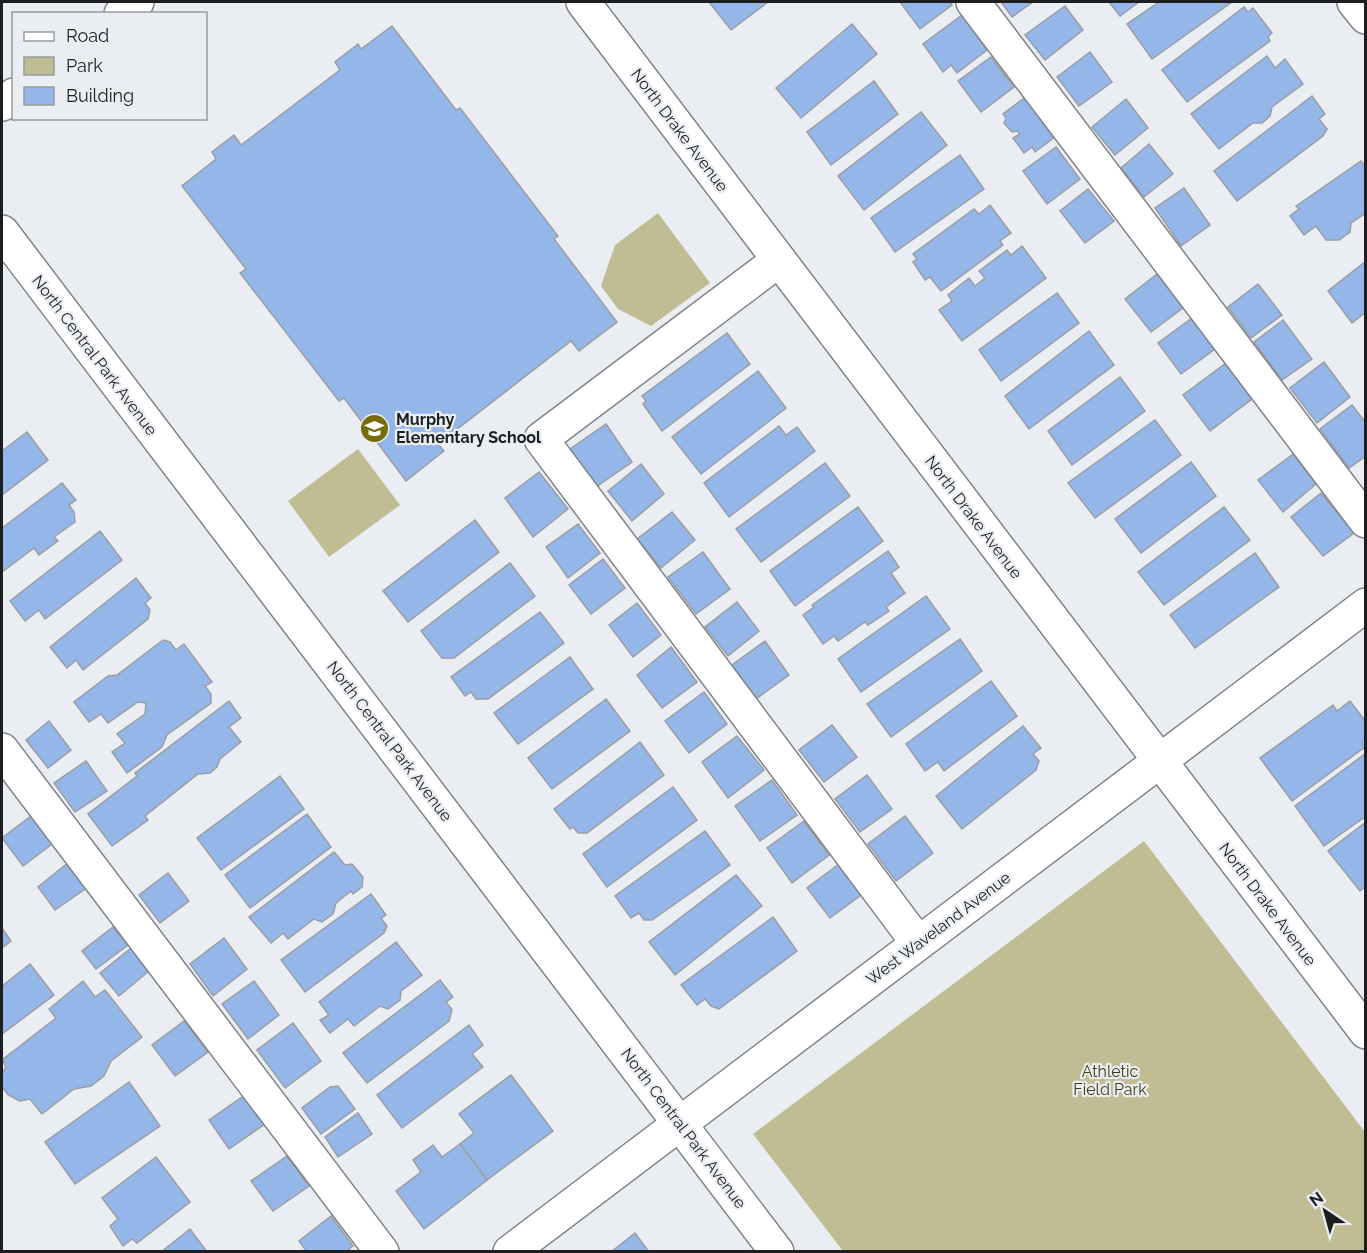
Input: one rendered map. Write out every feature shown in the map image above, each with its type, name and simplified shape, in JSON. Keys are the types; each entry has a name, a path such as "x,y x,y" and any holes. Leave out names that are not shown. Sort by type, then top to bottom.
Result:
{"street":[{"path":"124,12 137,2"},
{"name":"North Drake Avenue","path":"582,2 1365,1032"},
{"path":"973,2 1365,521"},
{"path":"1354,2 1365,17"},
{"name":"North Central Park Avenue","path":"2,232 777,1251"},
{"path":"779,260 541,440 918,943"},
{"name":"West Waveland Avenue","path":"510,1251 1365,605"},
{"path":"2,750 382,1251"}],"green space":[{"path":"658,213 710,283 651,326 618,309 601,286 615,245"},
{"path":"358,449 400,505 329,557 288,501"},
{"name":"Athletic Field Park","path":"1144,841 1365,1132 1365,1251 843,1251 753,1134"}],"building":[{"path":"709,2 768,2 731,30"},
{"path":"900,2 950,2 952,5 920,29"},
{"path":"1001,2 1033,2 1012,17"},
{"path":"1109,2 1139,2 1120,16"},
{"path":"1159,2 1232,2 1152,59 1127,24"},
{"path":"1065,6 1083,30 1045,60 1025,35"},
{"path":"1244,7 1248,12 1253,8 1272,33 1268,37 1270,41 1187,102 1162,70"},
{"path":"962,15 987,50 957,73 951,65 943,72 923,44"},
{"path":"852,24 877,54 801,118 776,88"},
{"path":"392,26 456,110 460,108 558,236 554,239 617,322 579,351 571,341 438,444 444,451 406,481 344,398 339,401 240,273 246,269 182,186 216,159 212,152 234,135 241,145 340,70 335,62 358,44 361,49"},
{"path":"1090,52 1112,82 1079,106 1057,77"},
{"path":"1267,56 1275,68 1285,59 1303,84 1272,107 1270,116 1262,123 1253,123 1219,149 1191,114"},
{"path":"991,57 1014,87 981,112 958,81"},
{"path":"874,81 898,114 831,165 807,132"},
{"path":"1027,96 1056,136 1035,152 1032,147 1024,153 1013,138 1020,134 1017,131 1012,132 1004,123 1006,118 1003,114"},
{"path":"1312,96 1325,114 1319,119 1327,129 1323,136 1237,201 1214,171"},
{"path":"1126,99 1148,128 1115,155 1092,127"},
{"path":"921,112 947,145 864,210 838,176"},
{"path":"1149,144 1173,174 1144,197 1121,168"},
{"path":"1056,147 1080,179 1047,204 1023,171"},
{"path":"960,155 984,189 895,252 871,218"},
{"path":"1361,161 1366,167 1366,213 1351,223 1350,232 1339,240 1326,240 1316,226 1304,235 1290,216 1299,209 1296,206"},
{"path":"1184,188 1210,225 1181,246 1155,208"},
{"path":"1088,189 1114,221 1085,243 1060,211"},
{"path":"990,205 1011,233 1000,241 1003,245 941,291 930,277 925,280 913,262 917,259 913,254 974,209 979,214"},
{"path":"1022,246 1046,278 962,341 939,310 952,301 948,295 969,278 975,286 985,278 979,271 1007,250 1011,255"},
{"path":"1366,261 1366,312 1352,323 1328,291"},
{"path":"1157,274 1184,307 1151,332 1125,299"},
{"path":"1258,284 1282,315 1251,338 1228,307"},
{"path":"1057,293 1079,323 1001,381 979,350"},
{"path":"1192,318 1215,349 1181,374 1158,343"},
{"path":"1283,320 1312,359 1282,380 1254,342"},
{"path":"1089,331 1114,365 1029,429 1005,396"},
{"path":"727,333 750,364 662,431 643,404 646,401 642,396"},
{"path":"1324,362 1350,397 1317,423 1290,388"},
{"path":"1226,363 1252,399 1210,431 1183,395"},
{"path":"758,371 786,408 701,474 672,437"},
{"path":"1120,377 1145,411 1072,465 1048,431"},
{"path":"1352,405 1366,423 1366,456 1349,468 1320,429"},
{"path":"1155,420 1181,455 1095,518 1068,483"},
{"path":"606,424 632,462 596,487 570,449"},
{"path":"779,426 786,435 797,427 815,451 729,517 704,483"},
{"path":"27,432 48,460 2,495 2,451"},
{"path":"1293,454 1316,484 1283,512 1258,480"},
{"path":"1191,462 1216,496 1141,553 1115,519"},
{"path":"825,463 850,496 761,562 736,529"},
{"path":"641,464 664,494 632,521 608,491"},
{"path":"539,472 568,509 533,537 505,498"},
{"path":"62,483 76,500 69,505 74,512 75,522 54,537 58,541 39,555 34,548 2,572 2,528"},
{"path":"1321,493 1354,533 1323,556 1291,517"},
{"path":"858,507 883,541 795,606 770,571"},
{"path":"1224,507 1250,540 1164,605 1138,572"},
{"path":"672,512 695,540 661,568 637,539"},
{"path":"475,520 499,552 408,622 383,591"},
{"path":"578,524 600,553 568,578 546,547"},
{"path":"100,531 122,560 45,619 39,610 25,621 10,601"},
{"path":"888,551 899,567 891,573 905,593 886,607 889,611 868,625 865,622 838,641 834,636 823,644 803,615 814,607 812,605"},
{"path":"703,552 730,589 696,614 668,577"},
{"path":"1255,553 1279,587 1195,648 1170,615"},
{"path":"603,559 625,588 591,614 569,585"},
{"path":"510,563 535,596 454,658 442,658 421,631"},
{"path":"136,578 151,598 145,603 150,610 148,619 83,670 76,660 67,668 50,647"},
{"path":"926,596 950,629 861,692 838,659"},
{"path":"737,602 759,631 728,656 705,627"},
{"path":"637,603 661,635 633,657 609,625"},
{"path":"540,612 564,643 488,699 476,699 471,692 465,696 451,677"},
{"path":"960,639 982,671 891,737 867,704"},
{"path":"163,640 170,642 176,650 184,644 212,682 205,686 211,694 211,703 167,735 162,747 127,773 112,752 125,743 117,734 145,714 146,703 138,702 108,723 101,714 89,722 74,702 108,676 117,675"},
{"path":"765,641 789,675 756,699 732,665"},
{"path":"671,647 697,682 662,708 637,675"},
{"path":"570,657 593,689 518,744 494,713"},
{"path":"991,681 1017,716 944,771 938,762 925,771 906,744"},
{"path":"704,692 727,724 689,753 665,721"},
{"path":"606,699 630,731 552,789 528,758"},
{"path":"229,701 241,718 229,727 241,742 220,759 217,767 210,773 198,774 145,816 148,820 112,846 88,814 137,776 135,773"},
{"path":"1350,701 1366,722 1366,739 1362,742 1365,747 1292,801 1260,758 1333,705 1337,711"},
{"path":"49,721 71,750 48,768 26,740"},
{"path":"832,725 857,757 824,782 799,750"},
{"path":"1023,726 1041,748 1033,754 1039,761 1036,770 962,829 936,796"},
{"path":"737,736 764,770 728,798 702,762"},
{"path":"640,742 664,775 587,833 578,833 573,827 570,829 554,809"},
{"path":"1366,753 1366,816 1324,846 1295,806"},
{"path":"86,761 107,791 75,812 54,783"},
{"path":"867,775 892,809 860,832 835,799"},
{"path":"280,776 304,809 221,870 197,838"},
{"path":"772,780 797,815 760,841 735,806"},
{"path":"673,787 697,820 607,887 583,854"},
{"path":"307,814 331,847 250,908 225,875"},
{"path":"31,816 52,844 23,866 2,838"},
{"path":"905,816 933,853 896,881 868,844"},
{"path":"804,821 829,855 792,883 767,848"},
{"path":"1366,822 1366,886 1360,891 1328,851"},
{"path":"705,831 730,865 652,920 644,920 639,913 631,918 615,896"},
{"path":"334,852 345,865 352,864 363,877 362,887 353,894 351,891 336,903 333,914 322,922 314,919 288,939 283,933 271,943 249,917"},
{"path":"69,862 88,887 55,910 38,887"},
{"path":"839,864 861,895 830,918 807,888"},
{"path":"168,873 189,901 160,923 139,895"},
{"path":"736,875 762,906 675,975 649,942"},
{"path":"371,894 386,915 381,918 387,926 384,933 305,992 281,960"},
{"path":"773,917 797,951 719,1009 711,1006 705,999 697,1005 681,985"},
{"path":"113,927 128,945 96,969 82,951"},
{"path":"2,928 11,941 2,948"},
{"path":"224,938 247,969 213,996 190,964"},
{"path":"396,942 422,975 401,991 400,1000 388,1009 380,1006 354,1026 348,1019 330,1033 320,1020 329,1015 319,1002"},
{"path":"131,948 149,971 119,996 100,973"},
{"path":"30,964 54,995 2,1034 2,986"},
{"path":"440,980 453,997 446,1002 452,1010 449,1021 367,1083 343,1053"},
{"path":"83,981 95,997 105,990 142,1037 111,1061 104,1076 91,1086 74,1089 42,1114 30,1099 20,1101 8,1095 2,1087 2,1073 6,1067 2,1060 56,1018 49,1009"},
{"path":"254,981 279,1015 248,1039 222,1004"},
{"path":"184,1021 208,1052 175,1076 152,1045"},
{"path":"293,1023 321,1061 285,1088 257,1050"},
{"path":"469,1025 483,1045 472,1054 483,1067 402,1128 377,1095"},
{"path":"511,1075 553,1131 487,1180 460,1144 474,1133 459,1114"},
{"path":"129,1082 160,1126 75,1184 45,1142"},
{"path":"338,1086 355,1109 321,1134 302,1108 330,1087"},
{"path":"245,1095 265,1124 229,1149 209,1120"},
{"path":"358,1113 372,1134 338,1157 325,1137"},
{"path":"460,1144 487,1180 424,1229 396,1191 421,1172 413,1160 433,1145 442,1157"},
{"path":"287,1156 309,1186 273,1211 251,1181"},
{"path":"156,1157 190,1202 137,1243 132,1239 123,1246 110,1226 118,1219 102,1198"},
{"path":"331,1216 353,1246 346,1252 307,1252 299,1241"},
{"path":"190,1229 207,1252 161,1252"},
{"path":"635,1233 649,1252 611,1252"}],"place":[{"name":"Murphy Elementary School","path":"375,428"}]}
